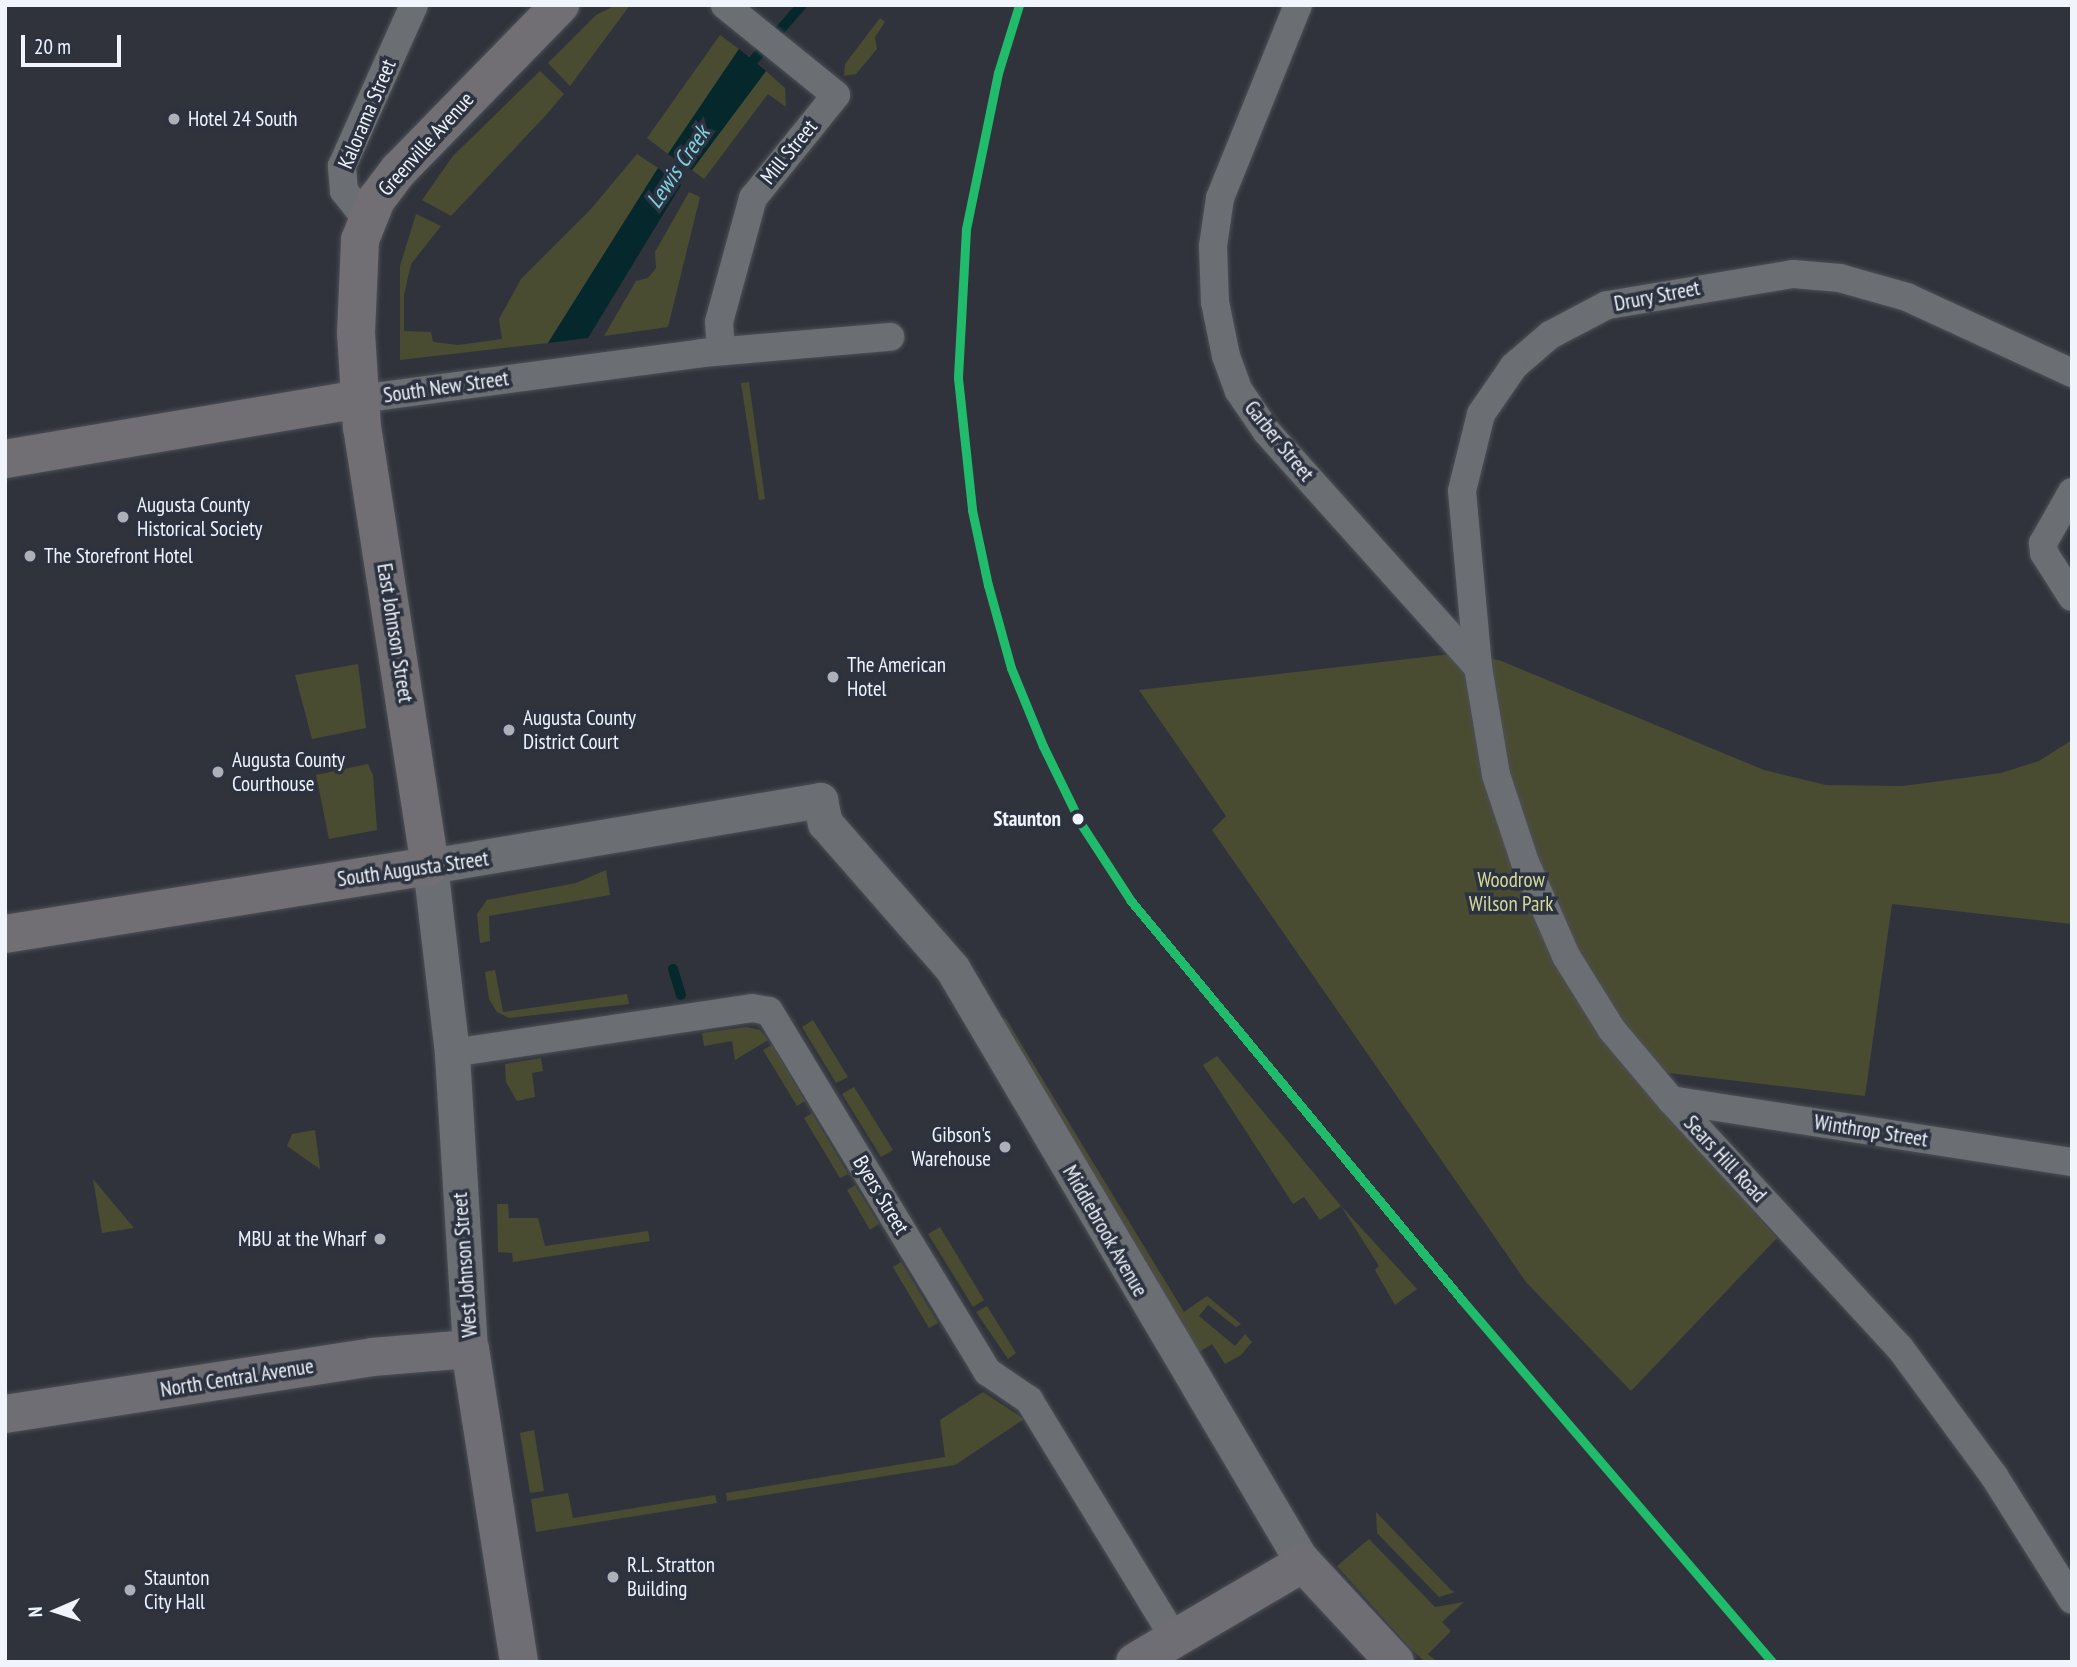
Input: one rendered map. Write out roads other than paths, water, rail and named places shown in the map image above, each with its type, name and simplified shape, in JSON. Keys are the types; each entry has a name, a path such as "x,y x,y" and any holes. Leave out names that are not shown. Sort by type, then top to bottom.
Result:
{"main road":[{"name":"Greenville Avenue","path":"359,399 357,267 366,219 386,185 425,140 561,5"},
{"name":"South New Street","path":"5,459 359,399"},
{"name":"East Johnson Street","path":"359,399 430,866"},
{"name":"South Augusta Street","path":"5,934 430,866"},
{"name":"North Central Avenue","path":"5,1414 372,1357 470,1349"},
{"name":"West Johnson Street","path":"470,1349 519,1662"},
{"path":"1135,1662 1303,1563"},
{"name":"Middlebrook Avenue","path":"1303,1563 1395,1662"}],"street":[{"name":"Kalorama Street","path":"366,219 344,191 342,166 414,5"},
{"name":"Mill Street","path":"721,351 719,322 753,198 836,95 725,5"},
{"name":"Garber Street","path":"1298,5 1220,198 1213,246 1222,344 1252,413 1478,667"},
{"name":"Drury Street","path":"1478,667 1462,491 1472,437 1503,380 1530,350 1607,305 1793,274 1840,278 1907,297 2072,373"},
{"name":"South New Street","path":"359,399 721,351 890,337"},
{"path":"2072,492 2043,543 2044,554 2072,597"},
{"name":"Sears Hill Road","path":"1478,667 1496,775 1547,916 1595,1006 1671,1100 1900,1348 1994,1476 2070,1595"},
{"name":"South Augusta Street","path":"430,866 820,800"},
{"name":"Middlebrook Avenue","path":"820,800 825,823 935,944 956,974 1303,1563"},
{"name":"West Johnson Street","path":"430,866 452,1053 470,1349"},
{"name":"Byers Street","path":"452,1053 752,1008 769,1011 988,1372 1029,1399 1175,1639"},
{"name":"Winthrop Street","path":"1671,1100 2072,1162"}],"waterway":[{"name":"Lewis Creek","path":"745,70 802,5"},
{"name":"Lewis Creek","path":"663,188 688,151"},
{"name":"Lewis Creek","path":"673,969 681,995"}],"place":[{"name":"Hotel 24 South","path":"174,119"},
{"name":"Augusta County Historical Society","path":"123,517"},
{"name":"The Storefront Hotel","path":"30,556"},
{"name":"The American Hotel","path":"833,677"},
{"name":"Augusta County District Court","path":"509,730"},
{"name":"Augusta County Courthouse","path":"218,772"},
{"name":"Staunton","path":"1078,819"},
{"name":"Gibson's Warehouse","path":"1005,1147"},
{"name":"MBU at the Wharf","path":"380,1239"},
{"name":"R.L. Stratton Building","path":"613,1577"},
{"name":"Staunton City Hall","path":"130,1590"}],"park label":[{"name":"Woodrow Wilson Park","path":"1511,892"}]}
